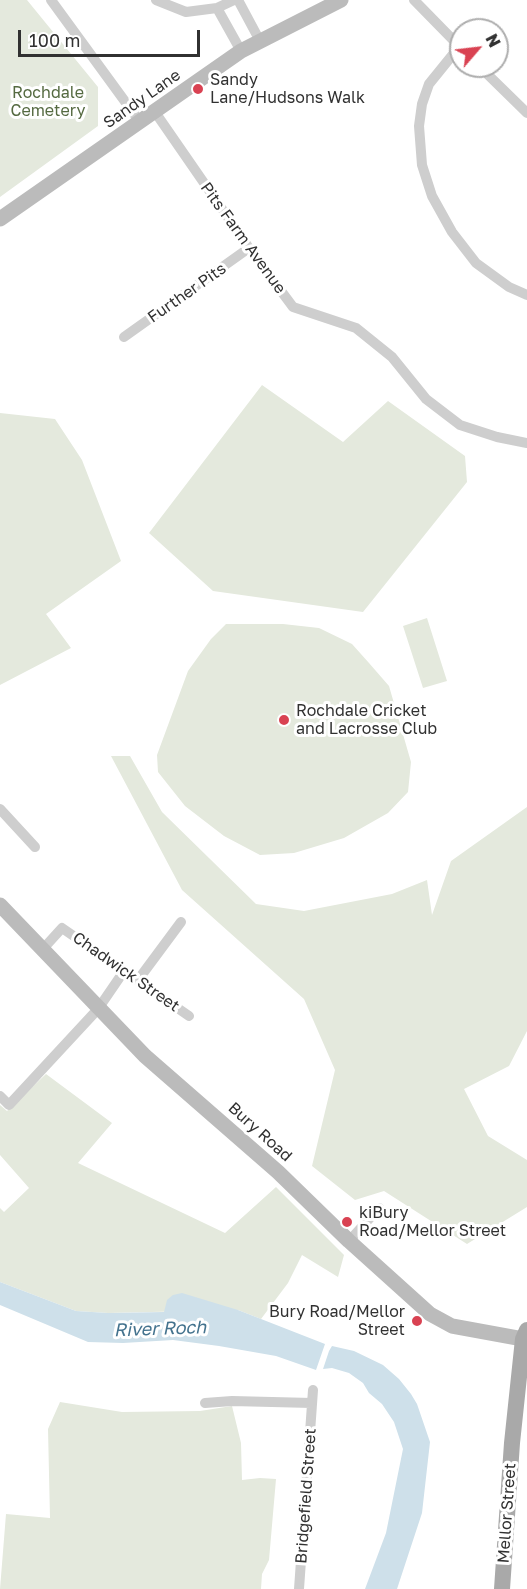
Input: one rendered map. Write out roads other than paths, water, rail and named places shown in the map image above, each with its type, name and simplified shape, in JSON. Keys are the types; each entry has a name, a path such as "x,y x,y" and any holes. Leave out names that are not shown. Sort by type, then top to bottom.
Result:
{"main road":[{"name":"Sandy Lane","path":"0,219 241,51 341,0"},
{"name":"Bury Road","path":"0,905 145,1056 270,1164 349,1241 430,1314 452,1326 526,1336"},
{"name":"Mellor Street","path":"502,1589 512,1443 526,1336"}],"street":[{"path":"51,0 140,122"},
{"path":"156,0 175,3 186,12 218,8 236,0 260,41"},
{"path":"414,0 449,37"},
{"path":"218,8 241,51"},
{"path":"449,61 429,84 422,104 419,126 422,165 432,196 452,232 476,263 508,287 527,295"},
{"path":"491,78 527,113"},
{"name":"Pits Farm Avenue","path":"155,112 249,248 293,307 356,328 392,357 426,399 460,425 497,437 527,443"},
{"name":"Further Pits","path":"124,337 249,248"},
{"path":"0,809 35,848"},
{"path":"138,980 182,922"},
{"name":"Chadwick Street","path":"42,950 62,928 189,1016"},
{"path":"0,1096 9,1105 98,1009 124,971"},
{"path":"349,1241 379,1208"},
{"name":"Bridgefield Street","path":"299,1589 313,1390"},
{"name":"Bridgefield Street","path":"206,1403 232,1401 312,1404"}],"water":[{"name":"River Roch","path":"0,1282 76,1311 108,1313 164,1312 167,1300 173,1295 182,1293 238,1310 325,1344 316,1370 276,1356 173,1340 123,1343 88,1342 0,1305"},
{"path":"332,1346 354,1351 383,1365 399,1379 417,1404 430,1442 422,1513 397,1589 365,1589 386,1533 403,1449 394,1422 382,1404 369,1393 363,1383 349,1373 332,1368 323,1369"}],"place":[{"name":"Sandy Lane/Hudsons Walk","path":"198,89"},
{"name":"Rochdale Cricket and Lacrosse Club","path":"284,720"},
{"name":"kiBury Road/Mellor Street","path":"347,1222"},
{"name":"Bury Road/Mellor Street","path":"417,1321"}],"park label":[{"name":"Rochdale Cemetery","path":"48,102"}]}
